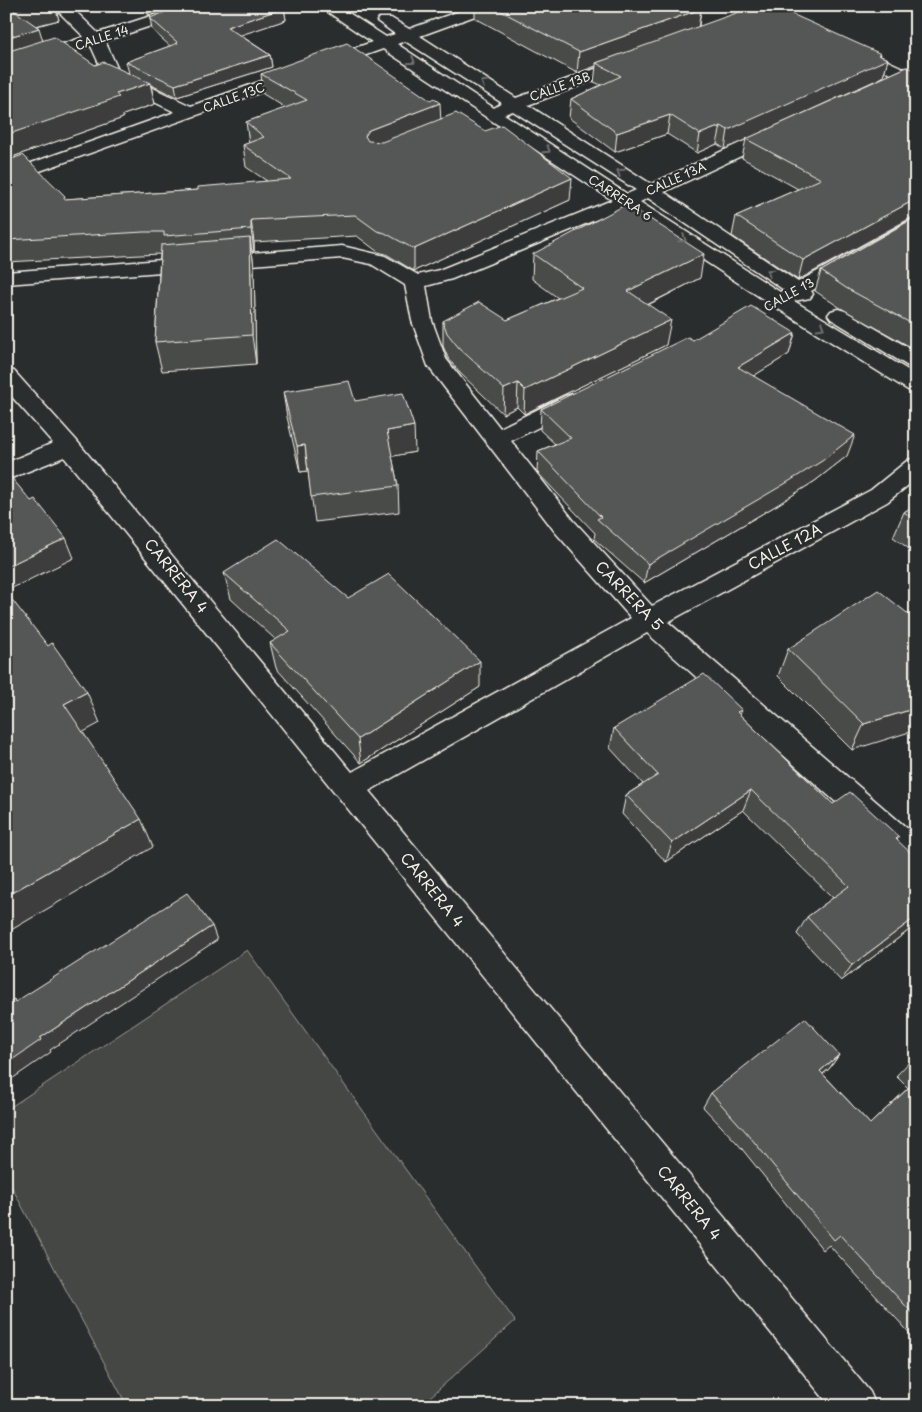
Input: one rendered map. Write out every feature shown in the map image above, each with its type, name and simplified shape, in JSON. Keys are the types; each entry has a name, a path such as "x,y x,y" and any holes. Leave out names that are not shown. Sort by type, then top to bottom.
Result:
{"street":[{"path":"61,6 96,40 112,75 191,113"},
{"name":"CALLE 14","path":"6,68 198,6"},
{"name":"CARRERA 6","path":"327,6 624,201 795,302 916,361"},
{"name":"CALLE 13C","path":"6,178 489,6"},
{"name":"CARRERA 6","path":"370,11 650,191 795,302 916,385"},
{"path":"842,44 910,78"},
{"name":"CALLE 13B","path":"473,120 644,56"},
{"path":"886,84 910,78"},
{"name":"CALLE 13A","path":"415,282 445,275 650,191 795,125"},
{"name":"CALLE 13","path":"795,302 916,223"},
{"path":"6,278 342,252 378,260 415,282"},
{"name":"CARRERA 5","path":"415,282 422,320 436,361 565,527 650,620 916,855"},
{"name":"CARRERA 4","path":"6,376 68,446 856,1406"},
{"path":"496,439 594,391"},
{"path":"6,472 68,446"},
{"name":"CALLE 12A","path":"349,788 650,620 878,496 916,466"}],"shaded area":[{"path":"247,950 515,1321 420,1406 127,1406 6,1176 6,1110"}],"building":[{"path":"6,6 28,6 13,10 39,28 6,38"},
{"path":"181,6 283,6 284,8 227,27 270,55 175,85 126,62 178,43 150,18"},
{"path":"491,6 696,6 701,9 579,52"},
{"path":"756,6 774,6 881,54 878,55 888,59 728,130 721,126 700,134 670,115 617,133 571,99 621,76 596,63"},
{"path":"54,37 95,65 104,62 150,83 116,94 119,97 6,135 6,52"},
{"path":"347,43 431,101 433,98 440,103 369,130 365,136 368,141 382,142 456,113 485,131 502,125 572,178 414,249 385,233 377,231 355,215 251,220 251,229 164,236 164,232 144,232 6,240 6,161 23,155 65,196 64,199 198,190 198,187 291,179 243,145 264,137 246,122 307,100 261,74"},
{"path":"907,67 916,70 916,199 803,260 736,216 821,179 746,139"},
{"path":"627,204 704,254 628,291 671,320 525,390 518,383 504,389 459,348 447,333 443,321 479,302 507,320 582,288 533,254"},
{"path":"916,217 916,326 846,288 821,271"},
{"path":"250,238 252,335 155,342 161,245"},
{"path":"751,306 795,333 738,367 855,435 822,461 648,564 597,519 601,517 538,451 571,438 541,409 688,337 693,340"},
{"path":"349,381 355,401 403,393 414,426 387,431 398,486 311,497 305,445 297,446 283,392"},
{"path":"6,471 31,501 35,499 66,538 6,567"},
{"path":"916,504 916,521 904,512"},
{"path":"278,539 348,598 389,574 480,661 358,739 270,643 290,631 224,573"},
{"path":"878,590 916,620 916,708 864,724 788,649"},
{"path":"6,592 48,646 52,643 87,692 64,704 141,819 6,896"},
{"path":"704,674 742,710 737,712 833,804 850,792 899,837 896,839 916,858 916,917 852,965 807,917 849,886 751,790 672,843 626,795 658,775 614,728"},
{"path":"187,893 212,926 40,1038 41,1040 6,1064 6,1004 14,999 15,1002"},
{"path":"805,1018 839,1055 820,1071 870,1124 916,1081 916,1317 840,1235 834,1240 746,1132 711,1093"},
{"path":"916,1055 916,1069 909,1062"}]}
